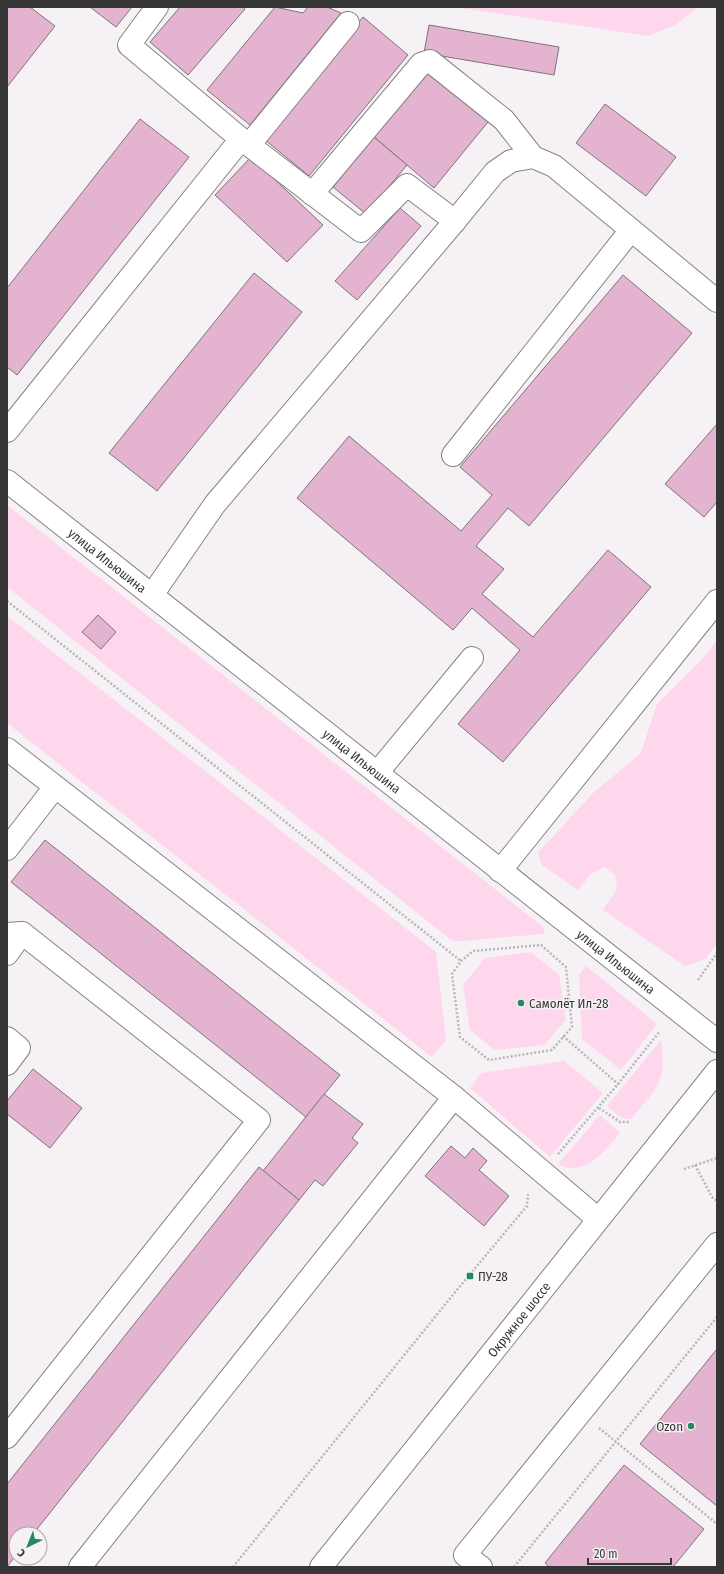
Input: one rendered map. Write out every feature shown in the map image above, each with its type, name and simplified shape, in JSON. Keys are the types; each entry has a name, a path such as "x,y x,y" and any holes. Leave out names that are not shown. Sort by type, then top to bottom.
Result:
{"street":[{"path":"158,7 129,45 245,142 361,231 407,185 455,221"},
{"path":"7,431 245,142 348,23"},
{"path":"312,194 421,64 430,61 504,120 533,157 554,166 717,301"},
{"path":"152,595 215,504 495,172 511,160 533,157"},
{"path":"453,455 631,230"},
{"name":"улица Ильюшина","path":"7,481 717,1041"},
{"path":"500,871 717,601"},
{"path":"377,773 472,658"},
{"path":"7,749 454,1097 598,1219"},
{"path":"7,849 55,787"},
{"path":"7,954 14,933 259,1120 7,1437"},
{"path":"7,1038 19,1048 7,1064"},
{"name":"Окружное шоссе","path":"321,1567 717,1071"},
{"path":"80,1567 454,1097"},
{"path":"467,1563 717,1244"}],"path":[{"path":"7,602 461,961"},
{"path":"541,945 566,967 572,1027 564,1036 552,1050 489,1060 460,1037 452,974 461,961 473,951 541,945"},
{"path":"698,980 716,955"},
{"path":"233,1567 456,1291 527,1206 528,1190 599,1108 660,1031"},
{"path":"564,1036 618,1084"},
{"path":"599,1108 620,1122 630,1122"},
{"path":"684,1168 717,1158"},
{"path":"695,1165 712,1197 717,1201"},
{"path":"514,1567 717,1317"},
{"path":"616,1442 717,1524"},
{"path":"517,1564 520,1567"}],"shaded area":[{"path":"454,7 699,7 674,26 648,36"},
{"path":"7,505 543,927 545,930 543,934 462,941 450,939 7,587"},
{"path":"7,616 436,952 446,1040 432,1057 7,723"},
{"path":"717,640 717,944 705,959 685,966 603,910 617,889 615,875 604,867 591,874 578,890 542,865 538,853 593,793 641,753 657,704 704,657"},
{"path":"531,952 559,975 566,1020 544,1045 495,1050 470,1030 463,985 485,958"},
{"path":"586,966 657,1024 621,1070 582,1039 579,975"},
{"path":"661,1040 663,1068 660,1079 654,1091 631,1119 621,1117 607,1106"},
{"path":"564,1061 603,1093 550,1157 470,1088 481,1073"},
{"path":"600,1115 620,1133 600,1154 585,1165 577,1168 558,1164"}],"building":[{"path":"7,7 30,7 55,26 7,87"},
{"path":"90,7 132,7 116,27"},
{"path":"180,7 243,7 245,9 188,75 150,42"},
{"path":"275,7 303,13 308,7 327,7 341,13 250,125 207,90"},
{"path":"363,17 408,55 309,176 264,139"},
{"path":"429,25 559,47 554,75 424,53"},
{"path":"431,67 492,117 434,188 374,137"},
{"path":"605,104 676,157 646,196 576,143"},
{"path":"140,119 189,157 17,375 7,367 7,288"},
{"path":"374,137 407,165 366,214 333,187"},
{"path":"251,157 323,225 287,262 215,195"},
{"path":"400,208 421,226 357,300 335,281"},
{"path":"254,273 302,312 157,491 109,453"},
{"path":"623,275 692,333 529,526 508,508 476,546 504,569 482,594 533,637 608,550 651,587 503,762 458,724 520,650 472,608 453,630 297,498 349,436 461,531 492,495 460,467"},
{"path":"717,424 717,502 704,517 665,484"},
{"path":"98,615 116,632 101,649 82,632"},
{"path":"45,840 340,1075 306,1117 11,882"},
{"path":"33,1069 82,1108 50,1148 7,1114 7,1101"},
{"path":"324,1094 363,1124 352,1138 358,1143 323,1186 315,1180 299,1200 263,1171"},
{"path":"451,1146 465,1158 473,1148 487,1161 479,1170 509,1196 484,1226 425,1176"},
{"path":"259,1167 299,1200 39,1526 8,1526 7,1567 7,1484"},
{"path":"717,1349 717,1506 640,1444"},
{"path":"624,1465 704,1529 673,1567 549,1567 545,1563"}],"place":[{"name":"Самолёт Ил-28","path":"521,1003"},
{"name":"ПУ-28","path":"470,1276"},
{"name":"Ozon","path":"691,1426"}]}
